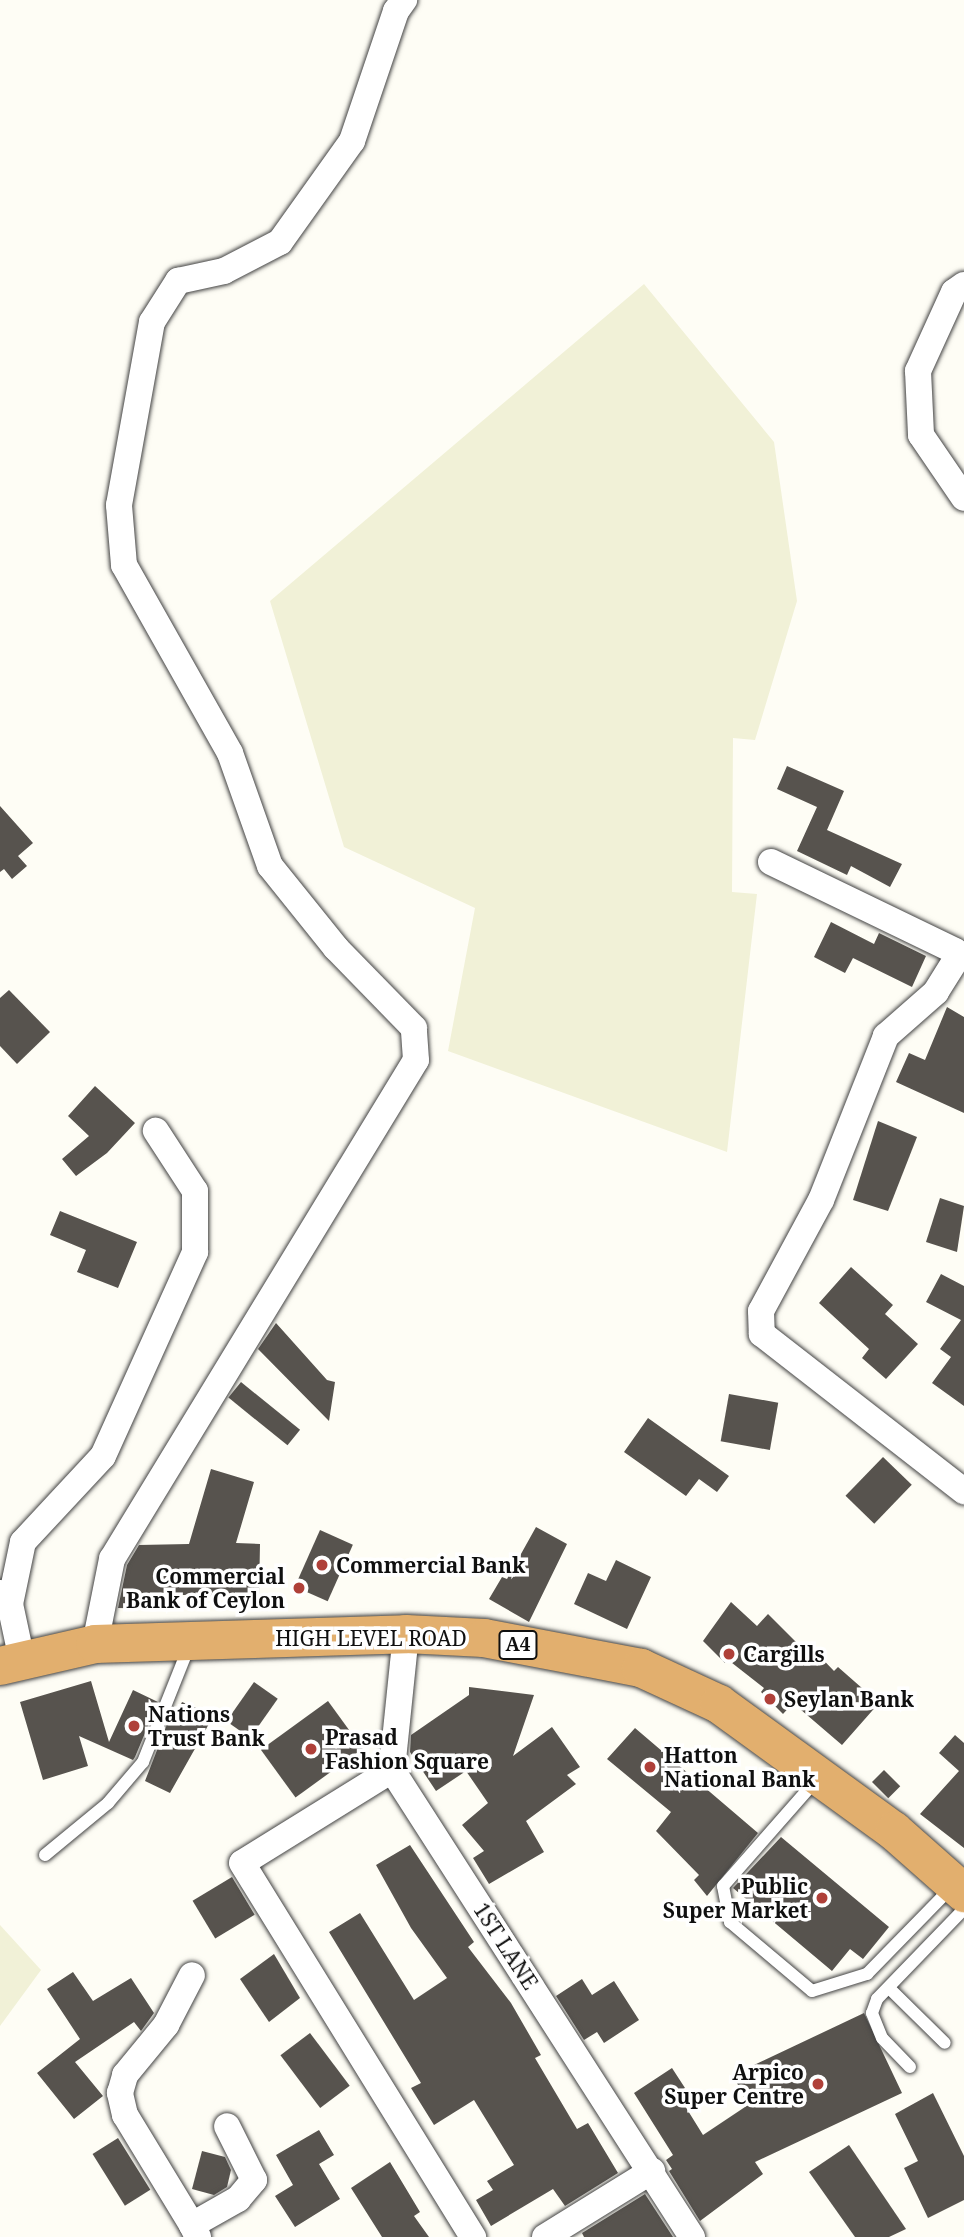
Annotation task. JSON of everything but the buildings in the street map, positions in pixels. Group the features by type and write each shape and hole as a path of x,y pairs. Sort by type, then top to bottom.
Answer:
{"highway":[{"name":"HIGH LEVEL ROAD","path":"11,1663 95,1644 406,1634 484,1638 641,1668 719,1704 820,1776 961,1895"}],"street":[{"path":"95,1644 112,1559 416,1060 414,1028 336,948 270,866 230,753 124,565 119,505 152,322 178,281 224,271 280,242 352,141 396,11 404,0"},
{"path":"964,285 954,292 918,371 921,435 964,498"},
{"path":"772,862 955,951 957,958 936,992 886,1036 821,1200 761,1311 762,1334 964,1491"},
{"path":"11,1663 5,1599 23,1542 103,1456 195,1252 195,1191 156,1131"},
{"path":"406,1634 392,1770 242,1863 473,2237"},
{"name":"1ST LANE","path":"392,1770 692,2237"},
{"path":"192,1975 166,2025 125,2075 120,2093 125,2115 195,2231 238,2199 254,2180 227,2126"},
{"path":"556,2234 652,2171"}],"lane":[{"path":"45,1855 108,1803 143,1762 191,1641"},
{"path":"820,1776 723,1886 730,1922 812,1991 867,1974 961,1895"},
{"path":"910,2067 874,2024 877,1999 961,1895"},
{"path":"889,1987 945,2043"}],"green space":[{"path":"644,284 774,442 797,601 755,740 733,738 732,892 757,894 727,1152 448,1051 475,908 344,847 270,601"},
{"path":"0,1925 41,1970 0,2026"}],"place":[{"name":"Commercial Bank","path":"322,1565"},
{"name":"Commercial Bank of Ceylon","path":"299,1588"},
{"name":"Cargills","path":"729,1654"},
{"name":"Seylan Bank","path":"770,1699"},
{"name":"Nations Trust Bank","path":"134,1726"},
{"name":"Prasad Fashion Square","path":"311,1749"},
{"name":"Hatton National Bank","path":"650,1767"},
{"name":"Public Super Market","path":"822,1898"},
{"name":"Arpico Super Centre","path":"818,2084"}]}
